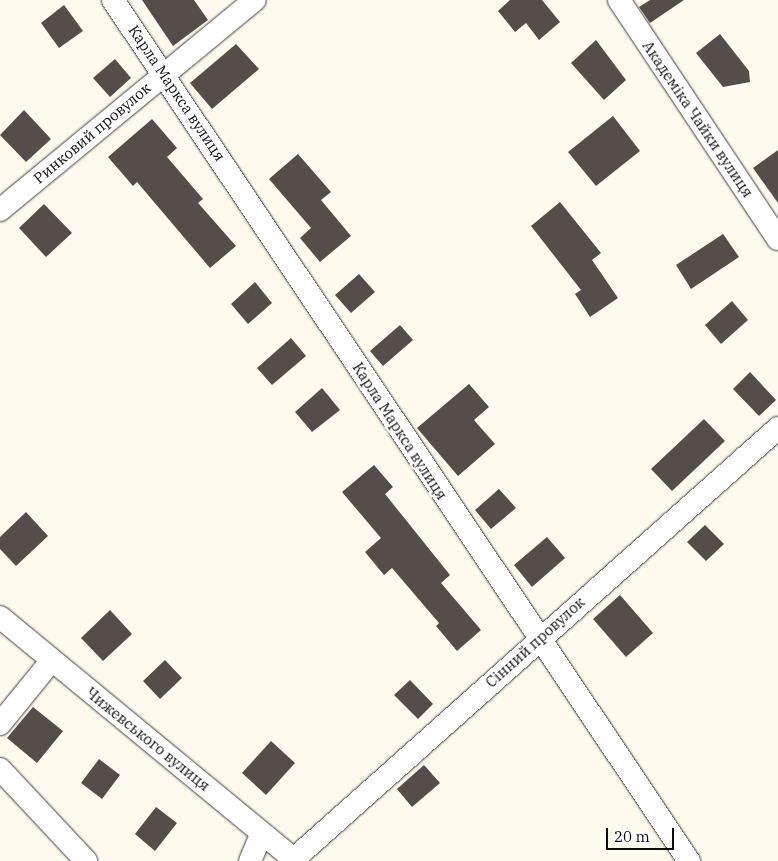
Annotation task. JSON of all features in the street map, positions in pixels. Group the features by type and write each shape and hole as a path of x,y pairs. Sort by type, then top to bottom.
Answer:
{"street":[{"name":"Карла Маркса вулиця","path":"113,0 165,74 537,639 689,861"},
{"name":"Ринковий провулок","path":"0,210 255,0"},
{"name":"Академіка Чайки вулиця","path":"619,0 778,239"},
{"name":"Сінний провулок","path":"295,860 537,639 778,428"},
{"name":"Чижевського вулиця","path":"0,617 295,860"},
{"path":"0,724 52,660"},
{"path":"0,769 86,861"},
{"path":"250,861 262,833"}],"building":[{"path":"142,0 194,0 208,20 173,46"},
{"path":"510,0 542,0 560,22 539,40 526,23 515,32 498,11"},
{"path":"650,0 684,0 650,23 639,7"},
{"path":"64,5 83,31 59,48 41,23"},
{"path":"720,34 749,71 750,82 723,87 696,53"},
{"path":"596,40 626,80 604,100 571,63"},
{"path":"236,44 259,69 212,109 190,83"},
{"path":"115,59 131,78 110,97 93,78"},
{"path":"24,110 51,139 26,162 0,135"},
{"path":"613,116 640,151 596,186 568,152"},
{"path":"152,119 177,148 167,157 203,199 198,203 236,246 210,268 137,182 133,186 108,157"},
{"path":"778,150 778,203 753,168"},
{"path":"298,154 331,192 321,200 351,236 320,262 300,238 311,228 269,179"},
{"path":"560,202 601,253 592,260 618,298 590,317 575,294 581,290 531,226"},
{"path":"44,204 72,233 46,257 19,228"},
{"path":"723,234 739,257 691,289 676,265"},
{"path":"359,274 375,292 351,313 335,295"},
{"path":"255,282 272,303 248,324 231,304"},
{"path":"732,301 748,320 721,344 705,325"},
{"path":"400,325 413,340 383,366 370,351"},
{"path":"291,338 306,356 272,385 257,368"},
{"path":"750,372 776,400 759,416 733,389"},
{"path":"469,384 489,407 474,420 495,444 458,476 417,428"},
{"path":"322,388 340,410 312,432 295,412"},
{"path":"704,419 725,441 672,491 651,469"},
{"path":"374,465 393,487 385,494 450,575 441,583 481,630 457,651 436,626 439,623 392,568 384,575 365,552 381,538 342,492"},
{"path":"499,489 516,508 491,529 475,510"},
{"path":"26,512 48,536 16,566 0,549 0,537"},
{"path":"705,525 724,544 706,561 687,542"},
{"path":"547,537 565,558 532,587 514,565"},
{"path":"620,595 653,633 626,657 593,619"},
{"path":"110,610 132,634 103,661 81,638"},
{"path":"165,660 182,678 160,699 143,681"},
{"path":"410,680 433,704 418,719 394,695"},
{"path":"33,707 63,731 37,763 7,738"},
{"path":"271,741 295,763 266,795 242,773"},
{"path":"99,759 120,775 102,799 81,783"},
{"path":"424,765 440,783 412,807 397,789"},
{"path":"156,807 177,823 155,851 135,834"}]}
